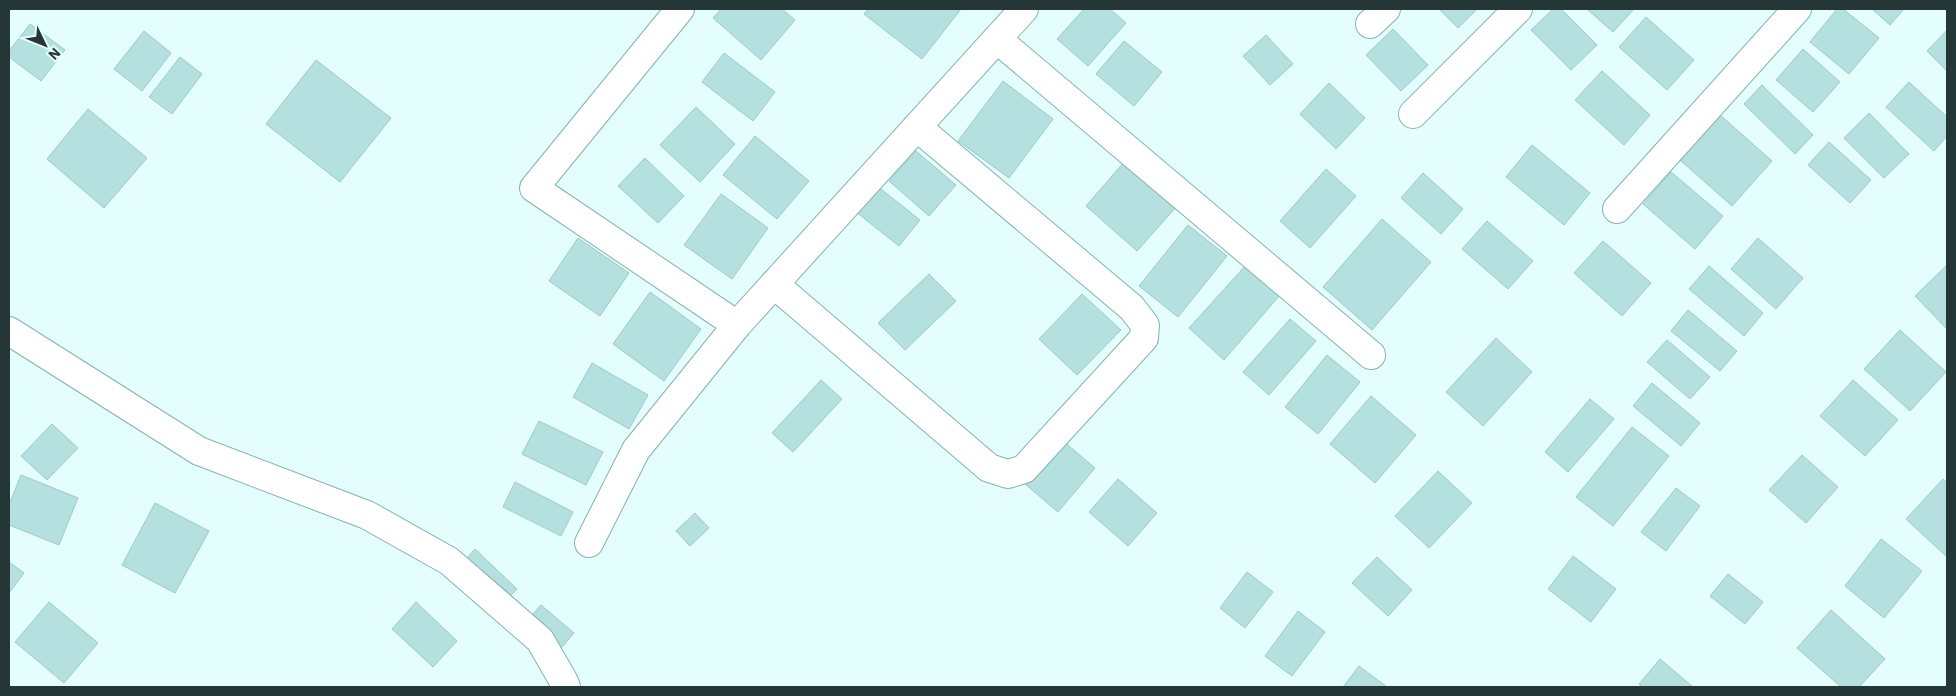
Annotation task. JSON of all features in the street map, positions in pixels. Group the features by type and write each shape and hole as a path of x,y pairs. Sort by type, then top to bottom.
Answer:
{"street":[{"path":"680,9 534,188 737,325"},
{"path":"589,543 636,450 737,325 1024,9"},
{"path":"1413,114 1518,9"},
{"path":"1617,208 1797,9"},
{"path":"997,39 1371,355"},
{"path":"774,284 989,468 1008,474 1024,469 1144,338 1145,325 1132,308 917,127"},
{"path":"9,331 199,450 366,515 449,561 540,640 566,687"}],"building":[{"path":"721,9 782,9 795,20 761,60 713,18"},
{"path":"868,9 961,9 922,59 864,14"},
{"path":"1084,9 1110,9 1126,23 1088,66 1057,39"},
{"path":"1439,9 1477,9 1458,28"},
{"path":"1553,9 1561,9 1597,45 1571,70 1531,30"},
{"path":"1587,9 1634,9 1613,32"},
{"path":"1837,9 1843,9 1879,38 1849,74 1810,42"},
{"path":"1872,9 1904,9 1890,25"},
{"path":"1646,17 1694,60 1667,90 1619,47"},
{"path":"30,24 65,50 41,81 9,57 9,51"},
{"path":"1393,29 1428,65 1401,91 1366,55"},
{"path":"1947,30 1947,71 1927,51"},
{"path":"144,31 171,53 142,91 114,69"},
{"path":"1266,35 1293,64 1270,85 1243,56"},
{"path":"1124,41 1162,72 1134,106 1096,74"},
{"path":"1803,49 1840,82 1813,112 1776,80"},
{"path":"724,53 775,92 753,121 702,82"},
{"path":"180,57 202,74 172,114 149,97"},
{"path":"316,60 391,118 340,182 266,124"},
{"path":"1602,71 1650,115 1624,145 1575,100"},
{"path":"1003,81 1053,119 1009,178 958,141"},
{"path":"1909,82 1947,117 1947,136 1934,151 1886,107"},
{"path":"1329,83 1365,118 1336,149 1300,114"},
{"path":"1762,85 1813,135 1795,154 1744,104"},
{"path":"696,107 735,144 700,182 660,145"},
{"path":"88,109 147,158 104,208 47,159"},
{"path":"1869,113 1909,154 1884,178 1844,138"},
{"path":"1720,115 1772,161 1732,206 1680,160"},
{"path":"755,136 809,181 777,219 723,175"},
{"path":"1829,142 1871,180 1850,203 1808,165"},
{"path":"1532,145 1590,193 1564,225 1506,177"},
{"path":"916,151 956,185 929,216 889,181"},
{"path":"645,158 684,196 658,223 618,186"},
{"path":"1125,161 1177,206 1137,251 1086,206"},
{"path":"1326,169 1356,196 1310,248 1280,221"},
{"path":"1671,172 1723,216 1695,249 1643,204"},
{"path":"1423,173 1463,209 1441,234 1401,198"},
{"path":"872,182 920,220 899,246 851,208"},
{"path":"721,194 768,228 732,279 684,245"},
{"path":"1382,219 1431,262 1372,330 1323,287"},
{"path":"1487,221 1533,261 1508,289 1462,249"},
{"path":"1188,225 1227,256 1178,317 1139,286"},
{"path":"578,238 629,273 600,316 549,281"},
{"path":"1758,238 1803,278 1776,309 1731,269"},
{"path":"1603,241 1651,283 1622,316 1574,273"},
{"path":"1246,265 1280,295 1224,360 1189,328"},
{"path":"1947,265 1947,329 1915,296"},
{"path":"1709,266 1763,313 1744,336 1689,289"},
{"path":"929,274 956,301 905,350 878,323"},
{"path":"650,292 701,329 664,381 613,344"},
{"path":"1082,294 1121,330 1077,375 1039,339"},
{"path":"1688,310 1737,351 1720,371 1671,331"},
{"path":"1290,319 1316,341 1269,395 1243,372"},
{"path":"1900,330 1946,372 1910,411 1864,369"},
{"path":"1496,338 1532,372 1483,426 1446,392"},
{"path":"1667,340 1710,377 1690,399 1647,362"},
{"path":"1327,355 1360,382 1318,434 1285,407"},
{"path":"592,363 648,395 629,429 573,397"},
{"path":"821,380 842,399 793,452 772,433"},
{"path":"1853,380 1898,420 1865,456 1820,416"},
{"path":"1652,383 1700,423 1681,446 1633,406"},
{"path":"1371,396 1416,435 1375,483 1330,444"},
{"path":"1590,399 1614,419 1568,472 1545,452"},
{"path":"539,421 603,452 586,485 522,454"},
{"path":"52,424 78,448 47,480 21,456"},
{"path":"1632,427 1669,456 1613,526 1576,497"},
{"path":"1062,440 1095,468 1058,512 1025,484"},
{"path":"1802,455 1838,487 1806,523 1769,490"},
{"path":"1438,471 1472,503 1429,548 1395,516"},
{"path":"21,475 78,498 59,545 9,525 9,505"},
{"path":"1118,479 1157,513 1128,546 1089,512"},
{"path":"1943,479 1947,483 1947,557 1906,519"},
{"path":"515,482 573,512 561,536 503,507"},
{"path":"1676,488 1700,506 1666,551 1641,532"},
{"path":"155,503 209,531 175,593 122,565"},
{"path":"695,513 709,528 690,546 676,531"},
{"path":"1881,539 1922,571 1884,618 1845,586"},
{"path":"475,549 517,589 499,608 457,569"},
{"path":"1573,556 1616,589 1591,622 1548,589"},
{"path":"1377,557 1412,590 1388,616 1352,583"},
{"path":"9,562 24,573 9,593"},
{"path":"1247,572 1273,592 1245,628 1220,608"},
{"path":"1728,574 1763,602 1745,624 1710,596"},
{"path":"49,602 98,643 64,683 15,642"},
{"path":"416,602 457,641 433,667 392,629"},
{"path":"541,605 574,633 550,661 517,632"},
{"path":"1831,610 1885,659 1859,687 1841,687 1797,648"},
{"path":"1298,611 1325,632 1292,676 1265,656"},
{"path":"1660,659 1693,687 1643,687 1639,684"},
{"path":"1359,666 1387,687 1343,687"}]}
